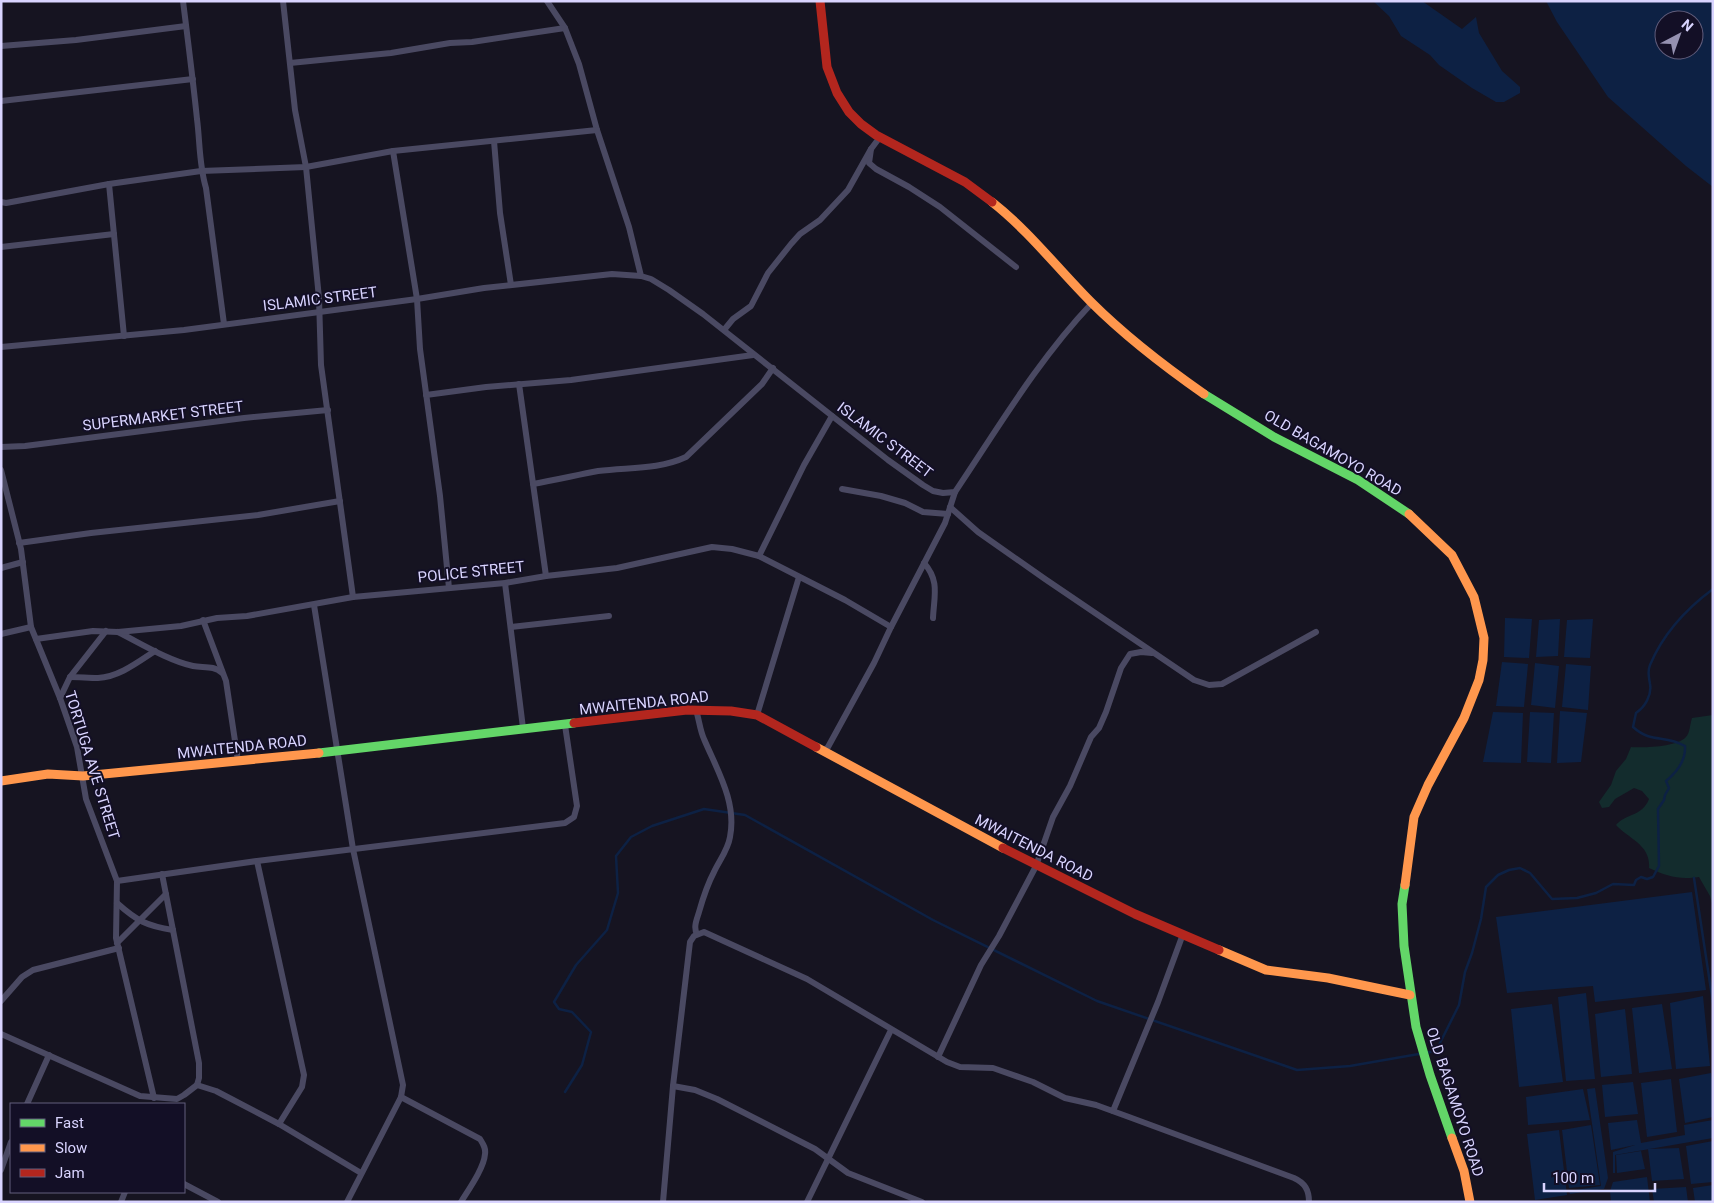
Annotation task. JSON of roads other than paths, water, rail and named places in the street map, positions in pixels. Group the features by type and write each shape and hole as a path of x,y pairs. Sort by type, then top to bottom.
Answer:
{"street":[{"path":"183,1 200,142 201,171 206,188 224,324"},
{"path":"283,1 295,110 306,167 319,312 321,364 353,597"},
{"path":"547,1 565,28 580,64 597,130 629,227 641,276"},
{"name":"OLD BAGAMOYO ROAD","path":"820,1 827,67 837,93 849,112 861,124 880,137 965,182 987,198 1017,223 1092,303 1134,342 1174,373 1274,437 1358,480 1412,514 1452,555 1474,597 1484,638 1479,680 1464,718 1428,785 1414,817 1402,904 1404,946 1416,1027 1430,1075 1461,1162 1470,1202"},
{"path":"1,46 76,40 186,26"},
{"path":"290,63 391,53 450,43 472,42 565,28"},
{"path":"1,101 193,79"},
{"path":"1,202 6,203 109,184 201,171 306,167 393,151 597,130"},
{"path":"724,330 733,319 751,306 768,273 791,244 800,234 820,220 848,190 871,149 880,137"},
{"path":"494,141 500,213 512,285"},
{"path":"871,149 869,163 876,169 940,207 1016,267"},
{"path":"393,151 417,299 420,349 440,496 449,588"},
{"path":"109,184 124,336"},
{"path":"1,247 114,234"},
{"name":"ISLAMIC STREET","path":"1,347 124,336 224,324 512,285 612,274 641,276 651,279 668,290 724,330 753,355 923,485 943,493 955,492"},
{"path":"823,751 828,747 862,685 924,563 949,510 955,492 1057,343 1092,303"},
{"path":"426,395 571,380 753,355"},
{"path":"533,484 598,471 659,466 686,458 762,384 772,368"},
{"path":"519,384 546,576"},
{"name":"SUPERMARKET STREET","path":"1,447 25,446 244,418 328,410"},
{"path":"759,556 804,465 832,416"},
{"name":"TORTUGA AVE STREET","path":"1,470 23,562 31,627 60,698 77,747 86,798 117,881 118,945 152,1100"},
{"path":"842,489 906,503 923,512 949,510 1152,653 1194,680 1209,685 1222,684 1316,632"},
{"path":"19,543 91,533 258,515 340,502"},
{"name":"POLICE STREET","path":"36,639 93,631 118,632 181,626 203,620 247,616 353,597 505,583 617,568 712,547 732,549 759,556 845,600 890,627"},
{"path":"1,568 23,562"},
{"path":"924,563 935,579 933,618"},
{"path":"757,715 799,577"},
{"path":"505,583 512,627 523,728"},
{"path":"314,605 353,849 402,1085 401,1097 347,1202"},
{"path":"512,627 608,616"},
{"path":"203,620 226,681 238,761"},
{"path":"1,634 31,627"},
{"path":"60,698 70,677 106,631"},
{"path":"118,632 155,651 192,666 215,668 222,673"},
{"path":"70,677 99,678 111,676 130,667 155,651"},
{"path":"938,1057 981,965 999,936 1036,866 1053,817 1070,786 1091,737 1106,712 1121,668 1130,654 1152,653"},
{"path":"696,710 703,738 715,762 732,809 732,826 727,848 711,877 704,896 696,923 695,930 697,934"},
{"name":"MWAITENDA ROAD","path":"1,781 48,774 83,776 338,752 523,728 565,726 696,710 757,715 1036,866 1135,914 1266,970 1344,981 1410,995"},
{"path":"117,881 258,861 565,823 574,817 577,806 565,726"},
{"path":"258,861 304,1075 302,1087 279,1124"},
{"path":"1,1034 152,1100 181,1097 197,1086 200,1078 199,1063 162,874"},
{"path":"1,1001 22,977 33,970 118,945 166,894"},
{"path":"117,903 139,921 152,926 173,930"},
{"path":"663,1202 673,1086 690,942 697,934 704,932 779,965 857,1008 938,1057 960,1067 994,1068 1032,1082 1066,1098 1113,1111 1294,1178 1299,1180 1307,1189 1309,1202"},
{"path":"1113,1111 1158,1002 1183,934"},
{"path":"807,1202 891,1030"},
{"path":"27,1103 49,1055"},
{"path":"197,1086 216,1091 279,1124 362,1173"},
{"path":"673,1086 695,1090 718,1100 815,1149 848,1173 922,1202"},
{"path":"401,1097 480,1139 484,1145 485,1154 481,1166 461,1202"},
{"path":"1,1170 10,1145"},
{"path":"185,1185 218,1202"}],"water":[{"path":"1373,1 1422,1 1462,29 1476,17 1479,33 1502,71 1520,87 1520,93 1504,102 1496,102 1472,88 1439,65 1430,55 1401,36 1389,16"},
{"path":"1546,1 1713,1 1713,187 1686,166 1608,97 1557,22"},
{"path":"1505,618 1532,619 1529,658 1504,657"},
{"path":"1560,619 1558,656 1536,657 1539,620"},
{"path":"1593,619 1590,658 1564,657 1567,620"},
{"path":"1502,662 1528,664 1524,707 1496,706"},
{"path":"1535,663 1559,666 1555,708 1531,705"},
{"path":"1566,664 1591,666 1588,710 1562,707"},
{"path":"1560,711 1587,713 1581,762 1557,763"},
{"path":"1493,712 1523,713 1521,763 1483,762"},
{"path":"1530,712 1554,713 1551,763 1527,762"},
{"path":"1692,892 1706,990 1595,1002 1593,986 1507,993 1496,917"},
{"path":"1586,993 1595,1079 1566,1081 1558,997"},
{"path":"1703,996 1710,1066 1676,1069 1670,1003"},
{"path":"1552,1004 1563,1082 1519,1087 1511,1009"},
{"path":"1662,1004 1672,1069 1639,1073 1632,1008"},
{"path":"1625,1009 1632,1074 1601,1077 1595,1014"},
{"path":"1711,1073 1713,1117 1685,1123 1679,1079"},
{"path":"1671,1079 1677,1132 1647,1137 1641,1083"},
{"path":"1633,1082 1638,1114 1605,1117 1602,1085"},
{"path":"1595,1088 1608,1178 1604,1189 1570,1194 1569,1191 1601,1186 1587,1089"},
{"path":"1583,1089 1590,1120 1528,1125 1526,1097"},
{"path":"1637,1120 1641,1143 1685,1135 1684,1125 1713,1120 1713,1138 1615,1155 1615,1173 1613,1173 1613,1152 1635,1145 1611,1150 1608,1123"},
{"path":"1591,1125 1600,1185 1569,1188 1562,1130"},
{"path":"1559,1130 1567,1195 1535,1200 1527,1134"},
{"path":"1713,1141 1713,1182 1691,1184 1686,1146"},
{"path":"1679,1148 1684,1179 1652,1181 1648,1149"},
{"path":"1641,1151 1645,1169 1617,1173 1616,1155"},
{"path":"1647,1177 1650,1202 1611,1202 1610,1191 1613,1182"},
{"path":"1713,1185 1713,1202 1695,1202 1693,1188"},
{"path":"1686,1187 1688,1202 1654,1202 1652,1189"}],"waterway":[{"path":"565,1092 582,1065 591,1032 572,1012 559,1009 554,1002 576,965 607,930 618,893 616,856 631,837 652,826 704,809 745,815 933,920 1097,1001 1297,1070 1350,1066 1436,1051 1459,1005 1465,972 1481,919 1486,887 1498,875 1520,868 1530,873 1552,899 1577,898 1596,893 1613,884 1634,885 1636,880 1641,877 1647,879 1653,877 1659,866 1658,809 1669,788 1666,781 1680,766 1684,757 1685,746 1671,740 1646,735 1633,727 1636,713 1645,704 1649,696 1648,674 1655,654 1676,623 1713,589"},
{"path":"1694,878 1713,1003"}]}
